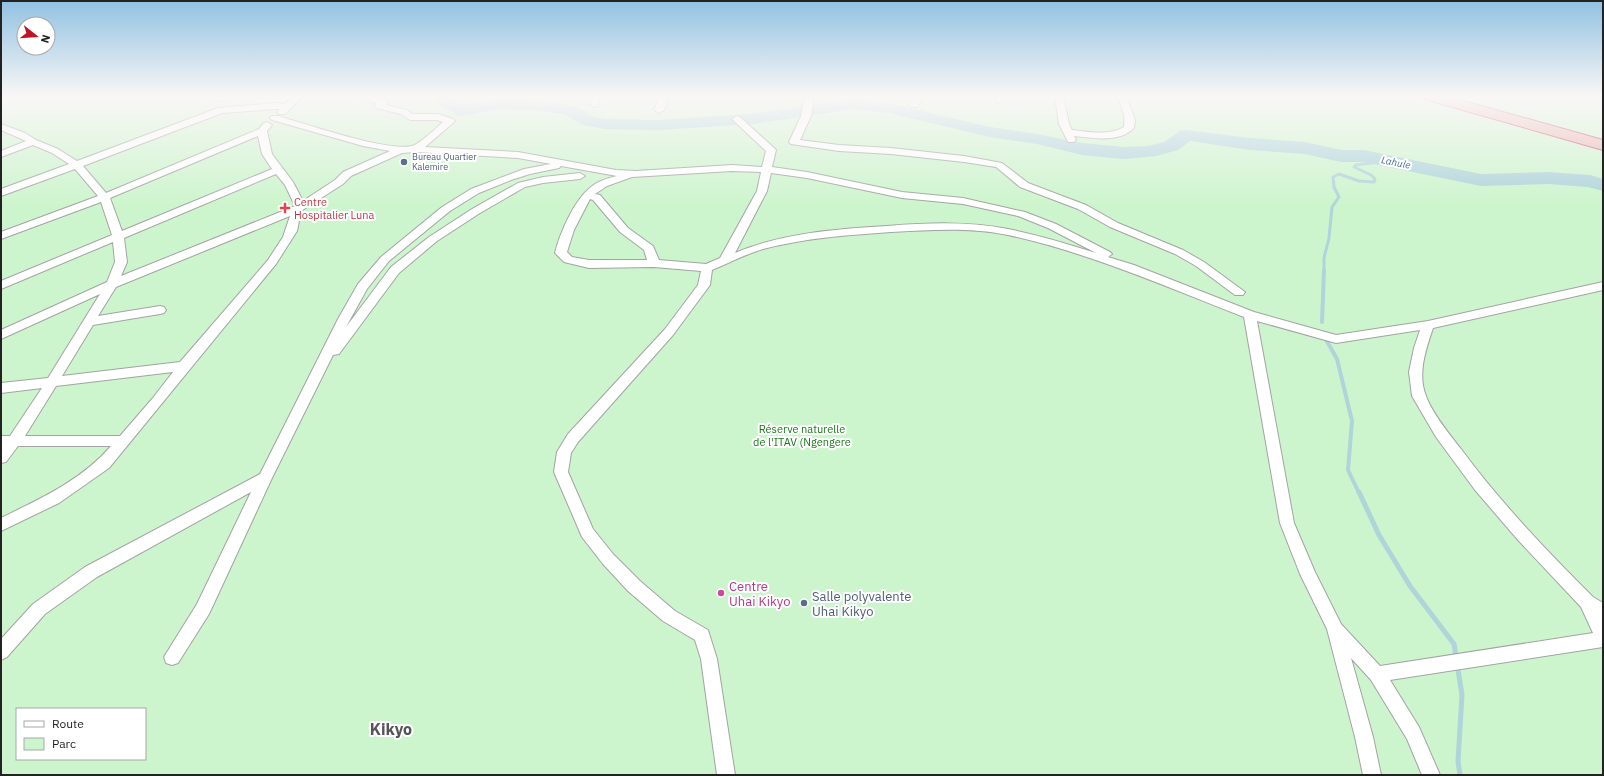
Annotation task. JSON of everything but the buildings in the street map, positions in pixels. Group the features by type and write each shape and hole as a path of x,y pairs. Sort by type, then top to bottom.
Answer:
{"highway":[{"path":"1565,132 1602,143"}],"street":[{"path":"1,458 15,440 89,322 112,284 121,262 118,235 104,197 77,165 55,151 32,142 15,132"},
{"path":"1,193 163,132"},
{"path":"1,236 104,197 259,132"},
{"path":"3,523 54,499 104,464 272,262 283,246 296,221 298,209 289,184 268,158 263,146 262,132"},
{"path":"325,132 366,144 400,150 416,149 518,155 616,173 636,174 732,168 766,170 835,180 902,195 963,201 1021,214 1052,226 1130,268"},
{"path":"416,149 436,132"},
{"path":"725,260 762,191 771,150 751,132"},
{"path":"798,132 794,142 839,148 891,151 956,158 999,165 1024,185 1082,207 1114,225 1179,252 1200,264 1239,292"},
{"path":"1067,132 1069,137 1115,135 1122,132"},
{"path":"1,154 32,142"},
{"path":"1,335 112,284 298,209 339,182 347,174 400,150"},
{"path":"572,165 580,176 589,194 596,197 624,230 650,248 654,263"},
{"path":"172,657 203,609 344,319 362,288 385,259 446,209 475,192 507,178 528,171 572,165"},
{"path":"1,285 277,170"},
{"path":"636,174 601,184 589,194 569,229 562,245 561,253 568,260 588,264 654,263 707,268 758,247 801,238 844,232 936,226 980,228 1008,232 1068,248 1130,268 1250,315 1336,339 1428,325 1603,286"},
{"path":"319,371 395,270 433,239 476,210 522,185 542,180 580,176"},
{"path":"707,268 704,284 669,332 573,438 564,452 561,472 587,532 608,559 634,586 669,616 702,635 709,659 726,775"},
{"path":"89,322 160,310"},
{"path":"1250,315 1287,523 1308,574 1335,628 1364,737 1372,775"},
{"path":"1428,325 1420,348 1415,372 1419,396 1442,433 1480,486 1524,536 1587,602 1603,612"},
{"path":"1,388 184,366"},
{"path":"1,441 124,441"},
{"path":"1,652 39,609 91,572 173,526 266,478"},
{"path":"1377,674 1479,659 1603,638 1587,602"},
{"path":"1335,628 1377,674 1413,733 1431,775"}],"green space":[{"name":"Réserve naturelle de l'ITAV (Ngengere","path":"1,132 1603,132 1603,775 1,775"}],"waterway":[{"name":"Lahule","path":"991,132 1037,139 1082,149 1124,153 1149,152 1171,146 1186,135 1250,144 1305,148 1341,156 1364,156 1481,180 1548,178 1590,181 1603,185"},
{"path":"1324,270 1324,258 1329,238 1332,207 1339,197 1334,187 1333,177 1339,174 1359,181 1374,182 1375,179 1371,175 1354,167 1356,165 1379,162 1382,159"},
{"path":"1322,322 1324,270"},
{"path":"1324,336 1337,359 1352,421 1348,470 1359,493"},
{"path":"1359,492 1379,535 1410,586 1454,644 1462,695 1458,761 1460,775"}],"place":[{"name":"Bureau Quartier Kalemire","path":"404,162"},
{"name":"Centre Hospitalier Luna","path":"285,208"},
{"name":"Centre Uhai Kikyo","path":"721,593"},
{"name":"Salle polyvalente Uhai Kikyo","path":"804,603"}],"district":[{"name":"Kikyo","path":"391,729"}]}
